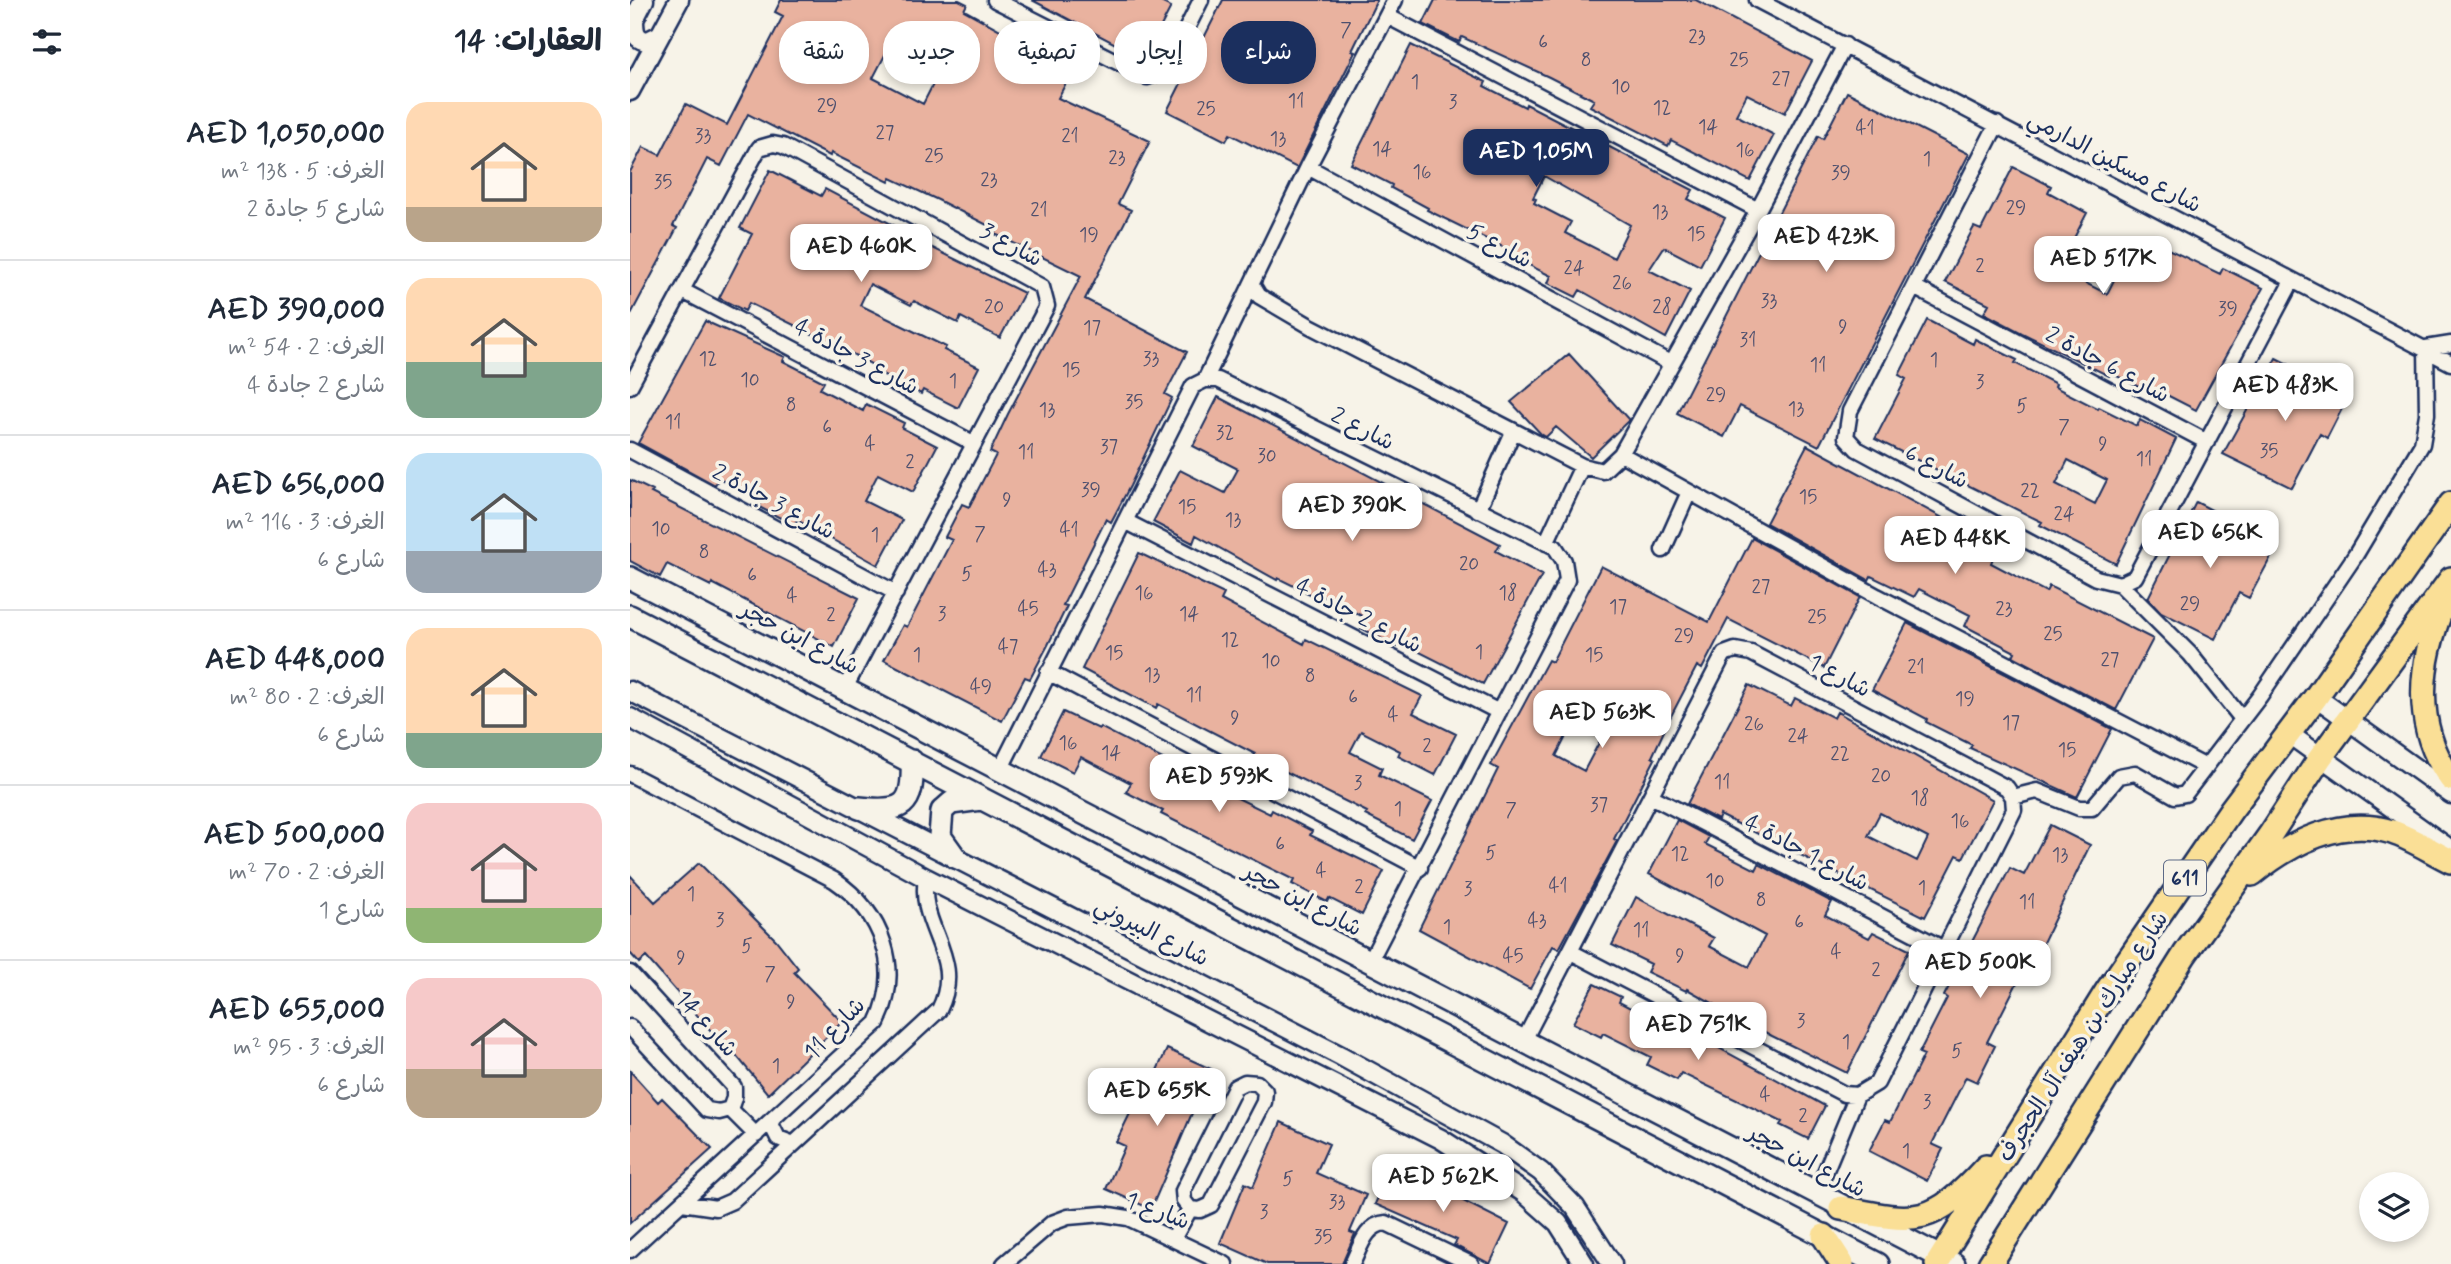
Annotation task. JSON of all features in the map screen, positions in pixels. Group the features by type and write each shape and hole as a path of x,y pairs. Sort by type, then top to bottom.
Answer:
{"main road":[{"name":"شارع مبارك بن هيف آل الحجرف","path":"1944,1262 2107,991 2231,810 2289,734 2451,504"},
{"name":"شارع ابن حجر","path":"630,578 1944,1262"},
{"name":"شارع مبارك بن هيف آل الحجرف","path":"1990,1264 2185,954 2270,835 2320,758 2451,579"},
{"path":"2451,584 2432,632 2424,663 2422,696 2426,727 2451,779"},
{"path":"639,621 667,617 668,598"},
{"path":"692,648 688,636 689,627 706,618"},
{"path":"639,621 1878,1264"},
{"path":"859,808 893,810 904,805 911,794 912,761"},
{"path":"955,857 940,836 942,811 951,803 981,799"},
{"path":"2185,954 2245,880 2276,854 2302,839 2336,831 2368,828 2392,832 2451,861"},
{"path":"1156,888 1169,886 1174,880 1174,861"},
{"path":"1197,910 1194,902 1195,890 1208,879"},
{"path":"1841,1208 1889,1217 1926,1216 1956,1199 2031,1114"},
{"path":"1824,1236 1842,1264"}],"street":[{"path":"644,0 632,23 634,31 639,38 652,40 660,34"},
{"path":"630,91 679,0"},
{"path":"995,0 1147,77 1166,70 1201,0"},
{"path":"1000,770 1193,387 1205,380 1308,167 1395,0"},
{"name":"شارع مسكين الدارمي","path":"1757,0 2451,363"},
{"path":"1387,16 1758,209"},
{"path":"1253,285 1259,296 1310,326 1513,432 1582,466 1603,471 1620,454 1758,209 1845,45"},
{"name":"شارع 6","path":"1997,124 1850,411 1846,432 1850,444 2096,578 2120,584"},
{"name":"شارع 3","path":"630,386 759,148 773,144 783,146 1042,287 1047,306 844,690"},
{"name":"شارع 5","path":"1308,167 1670,363"},
{"path":"2242,719 2189,654 2120,584 2135,577 2292,281"},
{"name":"شارع 6 جادة 2","path":"1914,286 2207,442"},
{"name":"شارع 3 جادة 4","path":"683,290 973,443"},
{"path":"1571,952 1844,1094 1857,1095 1877,1083 1941,948 2014,810 2013,797 2037,791 2079,808 2092,808 2119,776 2135,772 2180,796 2185,794 2242,719 2355,556 2422,444 2427,414 2426,348 2451,344"},
{"name":"شارع 2","path":"1205,380 1218,380 1555,547 1564,561 1567,580 1369,963"},
{"path":"1478,510 1513,432"},
{"name":"شارع 3 جادة 2","path":"630,450 896,593"},
{"path":"1620,454 1877,596 2206,767"},
{"path":"1545,543 1582,466"},
{"path":"1663,550 1689,492"},
{"name":"شارع 2 جادة 4","path":"1125,521 1499,712"},
{"name":"شارع 1","path":"1523,1042 1724,654 1735,650 1751,653 2007,788 2013,797"},
{"path":"1048,672 1420,868"},
{"name":"شارع البيروني","path":"631,696 656,704 955,857 1336,1053 1502,1144 1541,1172 1575,1207 1612,1264"},
{"path":"2316,696 2451,794"},
{"path":"656,704 644,711 637,722 926,878 1441,1139 1523,1192 1558,1223 1584,1264"},
{"path":"2289,734 2451,849"},
{"name":"شارع 11","path":"630,775 853,892 878,925 887,955 889,986 885,1006 877,1023 630,1251"},
{"name":"شارع 1 جادة 4","path":"1651,796 1941,948"},
{"path":"682,1203 710,1207 727,1205 932,1019 944,999 949,968 926,897 926,878"},
{"name":"شارع 14","path":"630,973 734,1087 730,1109"},
{"path":"630,1027 707,1110 719,1112 730,1109 755,1135"},
{"path":"1322,1079 1333,1072 1336,1053"},
{"path":"1349,1093 1349,1080 1362,1067"},
{"path":"1245,1082 1257,1083 1265,1091 1264,1102 1211,1205 1200,1210 1190,1209 1184,1201 1183,1191 1235,1087 1245,1082"},
{"path":"1816,1194 1857,1095"},
{"path":"770,1122 778,1138 794,1144"},
{"path":"1173,1239 1190,1209"},
{"name":"شارع 1","path":"1004,1264 1052,1223 1084,1214 1128,1218 1225,1264"},
{"path":"1352,1264 1368,1233 1373,1227 1386,1223 1471,1264"}],"building":[{"path":"781,0 959,0 967,4 964,10 994,27 994,84 1066,84 1058,98 1150,141 1118,204 1131,210 1085,299 1187,352 1165,394 1172,398 1130,486 1111,522 1106,519 1063,605 1067,606 1048,645 1030,679 1025,677 1002,721 884,660 903,625 907,627 952,540 945,537 962,504 969,507 996,455 990,452 1008,414 1081,276 995,234 997,230 938,200 891,178 889,182 831,153 830,156 748,114 721,166 707,159 673,226 677,228 630,316 630,172 643,147 660,155 686,104 727,125 779,24 779,84 869,84 869,21 780,21 783,16 775,12"},
{"path":"1032,0 1157,0 1171,7 1164,21 1114,21 1114,43 1100,36 1100,21 1072,21"},
{"path":"1223,0 1377,0 1352,51 1355,52 1297,168 1230,134 1226,141 1167,111 1181,84 1207,84 1207,32"},
{"path":"1435,0 1696,0 1812,61 1785,113 1747,94 1736,115 1774,135 1750,181 1671,140 1668,146 1590,106 1594,100 1549,77 1462,37 1459,42 1423,24"},
{"path":"1411,45 1486,82 1484,86 1525,107 1526,104 1693,190 1688,199 1725,218 1700,266 1664,247 1649,270 1690,291 1666,338 1580,290 1576,297 1548,283 1551,276 1511,256 1513,252 1427,210 1428,208 1391,188 1392,185 1351,164","holes":["1544,176 1630,225 1614,258 1565,233 1571,222 1534,203 1536,199 1533,198"]},
{"path":"1847,92 1969,154 1819,446 1740,406 1724,437 1677,413 1818,136 1823,139"},
{"path":"2013,167 2051,186 2048,192 2087,213 2058,269 2107,294 2137,234 2220,274 2223,268 2263,288 2196,410 2159,391 2157,396 2111,373 2109,376 2022,333 1984,313 1989,304 1945,282 1974,227 1981,230"},
{"path":"770,170 821,196 825,189 899,228 898,231 1024,293 1000,338 961,317 958,323 914,301 911,305 870,284 860,305 946,347 944,350 979,367 958,408 923,390 921,394 880,373 882,370 847,351 749,303 745,311 719,298 752,234 740,228"},
{"path":"1927,320 1973,344 1975,339 2017,360 2015,363 2098,409 2099,407 2137,426 2140,420 2176,439 2116,564 2040,525 2042,522 1875,439 1906,379 1899,375","holes":["2068,460 2107,480 2095,504 2056,484"]},
{"path":"705,321 785,357 783,361 824,382 820,389 863,411 866,404 904,423 902,428 937,446 913,492 878,474 864,501 902,520 878,565 797,520 794,525 759,507 762,500 719,478 715,485 638,443"},
{"path":"1569,354 1629,420 1591,457 1556,427 1546,437 1541,434 1511,402"},
{"path":"2276,358 2349,395 2327,438 2320,434 2292,488 2223,454"},
{"path":"1218,397 1500,544 1496,551 1542,575 1483,684 1400,642 1397,647 1361,628 1366,618 1322,596 1320,599 1278,578 1277,580 1196,535 1193,543 1153,522 1180,470 1225,493 1238,469 1193,446"},
{"path":"1807,445 1952,523 1947,534 1993,558 1991,563 2046,592 2049,586 2153,639 2116,710 2013,656 2015,652 1965,626 1970,615 1919,589 1914,597 1871,576 1869,580 1766,523"},
{"path":"630,480 859,598 834,647 712,583 711,586 667,564 660,577 630,561"},
{"path":"2196,502 2278,544 2249,598 2239,593 2215,639 2161,612 2148,598"},
{"path":"1752,538 1860,597 1824,668 1728,619 1702,669 1697,666 1670,718 1652,757 1655,759 1614,839 1617,841 1559,949 1553,946 1530,989 1419,929 1498,769 1491,765 1548,660 1552,662 1601,566 1709,622","holes":["1574,721 1603,735 1584,771 1556,756"]},
{"path":"1139,553 1224,594 1221,600 1304,644 1306,639 1422,696 1413,713 1456,734 1435,775 1398,756 1400,751 1361,731 1350,752 1382,768 1379,775 1432,801 1412,839 1365,815 1367,812 1254,756 1255,754 1158,704 1156,708 1082,669"},
{"path":"1907,623 2112,729 2077,797 1970,748 1972,745 1872,690"},
{"path":"1749,685 1791,706 1795,698 1834,718 1837,712 1993,800 1963,858 1957,855 1925,917 1720,815 1718,820 1687,804","holes":["1880,813 1928,838 1917,861 1868,836"]},
{"path":"1063,712 1099,729 1100,727 1184,770 1186,767 1223,786 1221,790 1270,814 1272,810 1312,831 1310,835 1384,871 1362,915 1329,898 1327,902 1292,884 1294,880 1161,814 1163,811 1126,792 1131,783 1081,757 1073,772 1041,756"},
{"path":"1677,820 1709,837 1705,844 1756,870 1759,864 1832,902 1825,915 1869,938 1873,932 1909,950 1847,1073 1772,1036 1687,989 1686,991 1647,972 1651,964 1612,945 1636,897 1714,938 1709,946 1749,967 1765,936 1649,874"},
{"path":"2050,825 2090,845 2024,982 2019,979 1987,1042 1995,1046 1977,1082 1966,1077 1932,1144 1943,1149 1927,1181 1869,1151 1885,1120 1890,1122 1924,1055 1919,1053 1947,998 1944,996 2010,868 2024,875"},
{"path":"699,863 776,940 798,968 794,972 842,1022 768,1094 722,1038 719,1040 646,957 639,963 630,953 630,875 655,902"},
{"path":"1594,984 1621,997 1619,1002 1665,1026 1663,1028 1706,1050 1710,1043 1825,1106 1808,1139 1780,1125 1782,1122 1681,1073 1677,1080 1647,1065 1651,1057 1603,1033 1601,1037 1573,1023"},
{"path":"1167,1049 1211,1069 1151,1209 1106,1189 1125,1146 1116,1142 1146,1081 1151,1083"},
{"path":"630,1071 658,1102 662,1098 712,1149 630,1223"},
{"path":"1281,1122 1329,1144 1316,1173 1366,1195 1350,1232 1355,1234 1342,1264 1267,1264 1220,1243 1245,1183 1253,1187"},
{"path":"1392,1165 1509,1224 1490,1264 1454,1245 1457,1240 1375,1204"}]}
